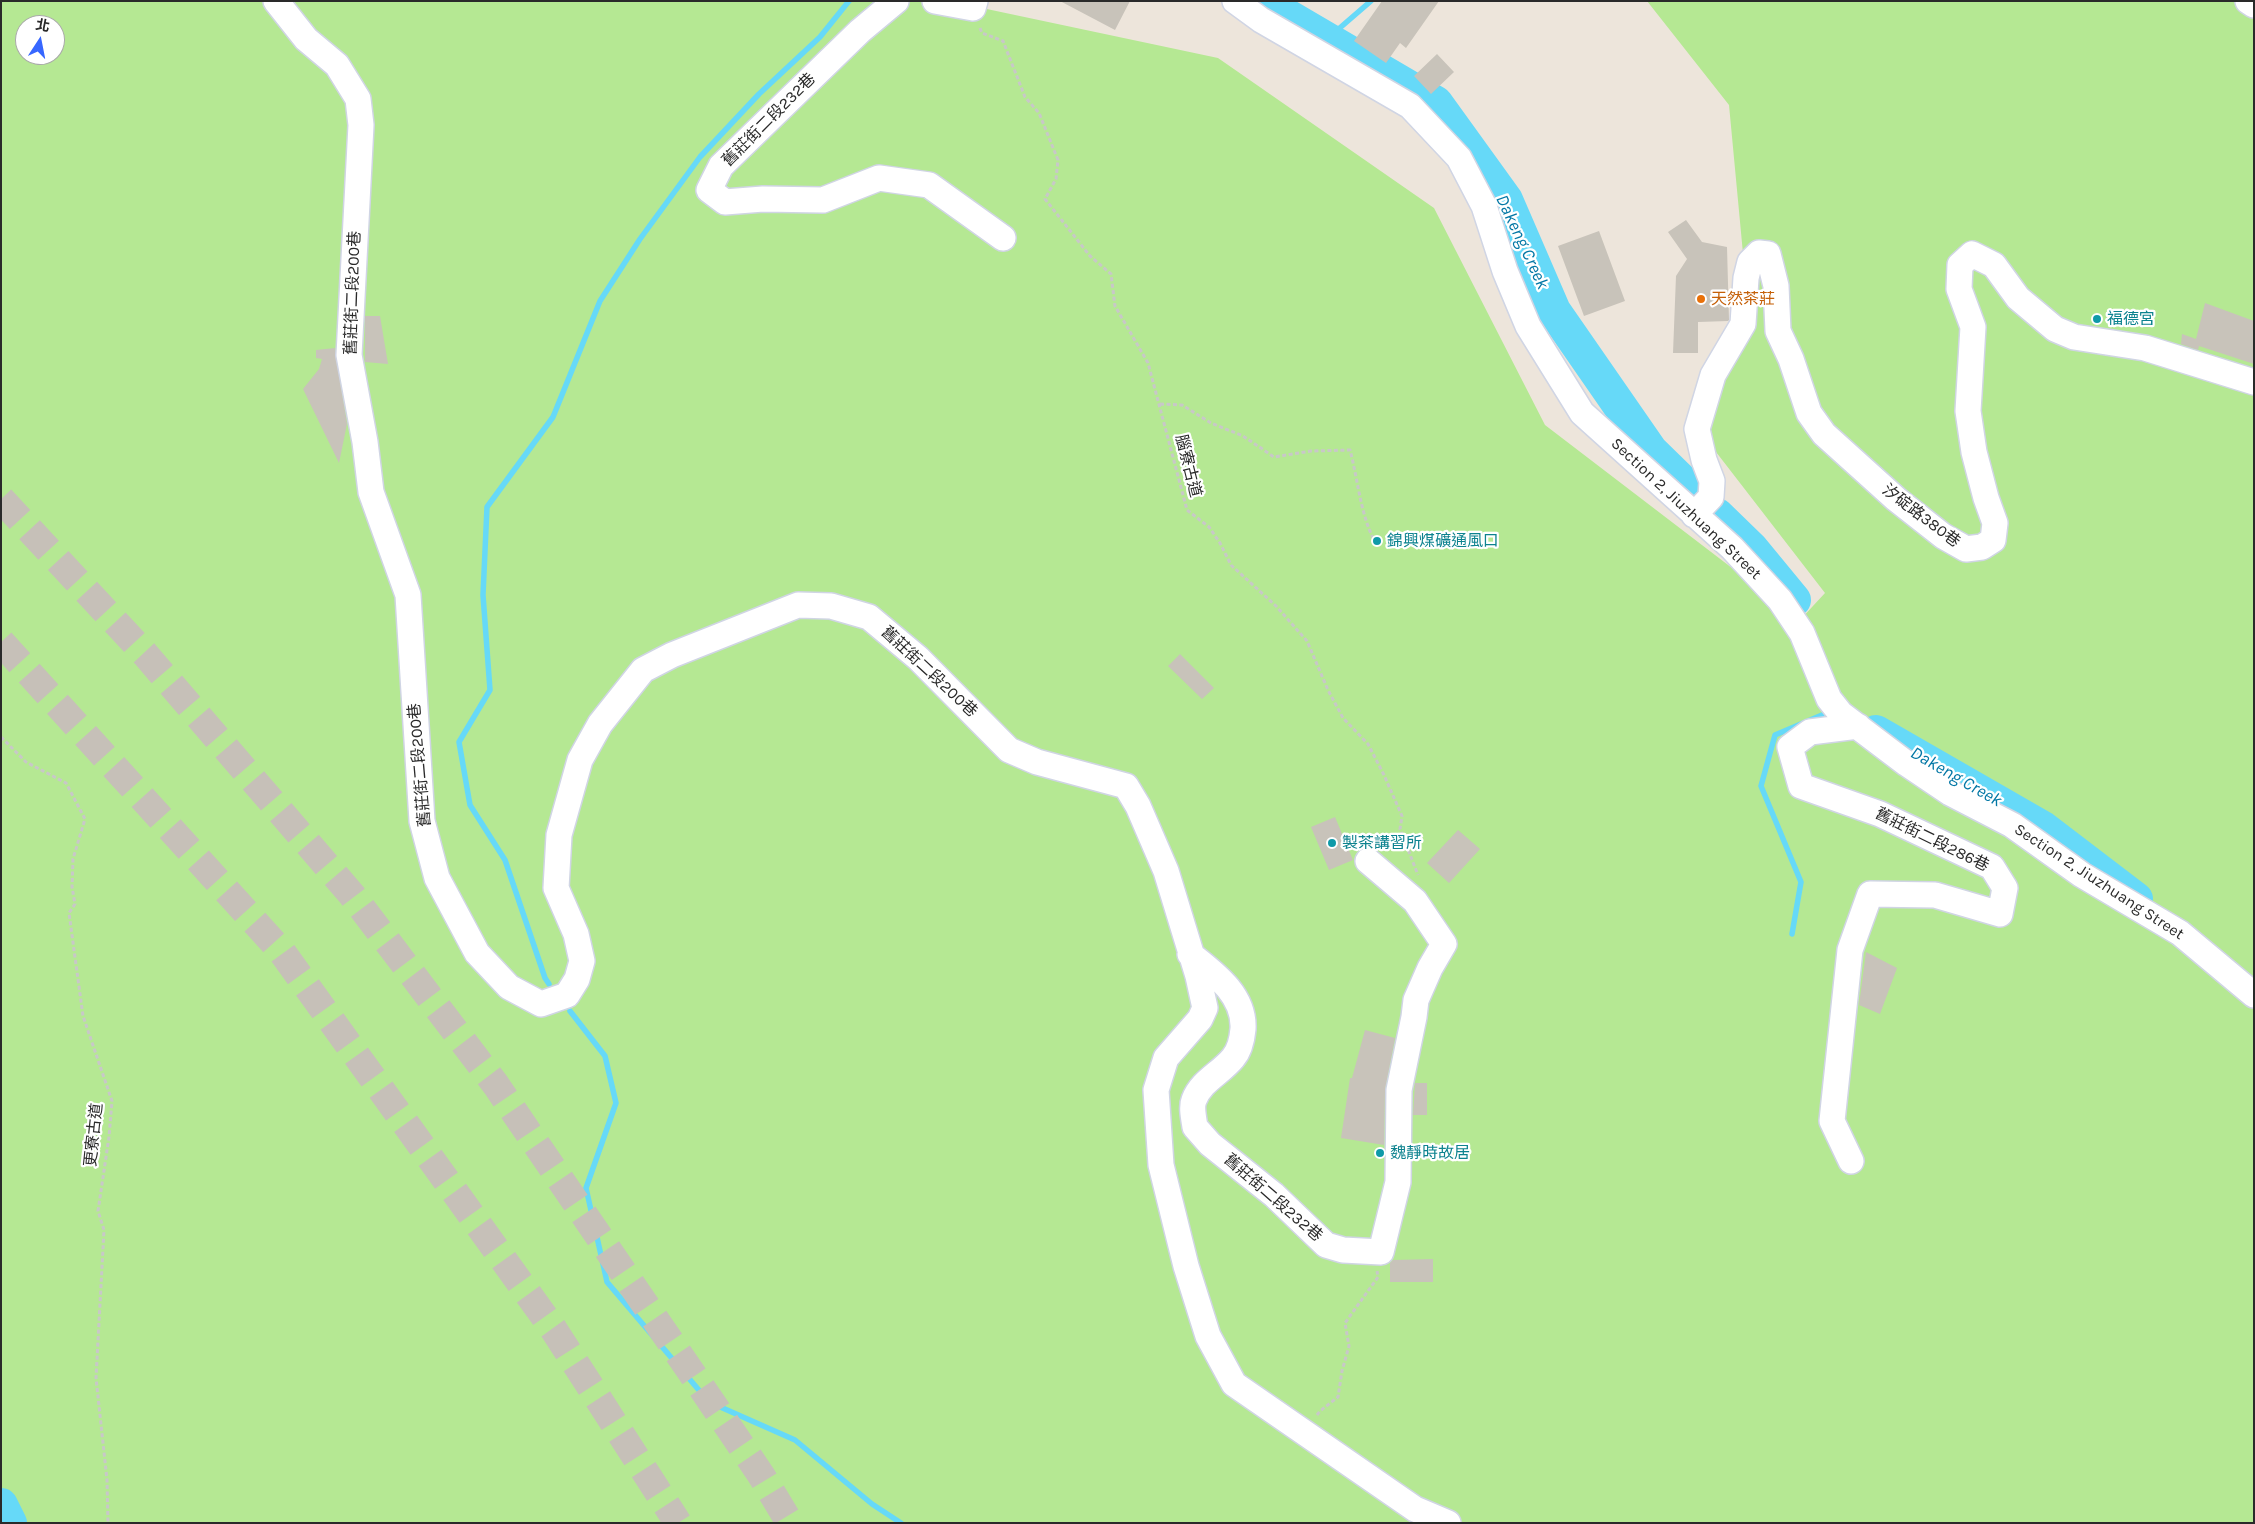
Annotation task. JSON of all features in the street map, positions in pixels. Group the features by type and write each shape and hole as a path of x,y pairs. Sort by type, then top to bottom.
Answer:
{"street":[{"name":"舊莊街二段200巷","path":"276,1 306,39 337,65 358,99 361,125 349,355 365,442 371,492 408,595 422,821 437,878 477,953 509,987 541,1004 567,995 577,979 582,961 576,934 556,888 559,836 580,760 600,724 643,670 672,655 729,631 798,606 831,606 869,617 918,658 1009,750 1037,762 1126,786 1138,806 1166,871 1198,976 1205,1008 1200,1019 1166,1058 1156,1090 1161,1166 1186,1266 1208,1336 1234,1384 1306,1433"},
{"name":"舊莊街二段232巷","path":"896,1 860,31 721,166 709,190 725,202 764,199 823,200 879,178 929,185 1003,238"},
{"path":"935,1 974,4"},
{"name":"Section 2, Jiuzhuang Street","path":"1235,1 1261,20 1410,106 1459,158 1484,206 1506,271 1528,326 1582,413 1732,548 1780,600 1802,633 1829,699 1841,714 1907,764 1950,793 2012,826 2082,875 2180,933 2254,994"},
{"path":"2248,1 2254,5"},
{"name":"汐碇路380巷","path":"1694,515 1711,497 1712,481 1704,460 1697,429 1713,375 1744,324 1746,278 1750,262 1759,254 1768,254 1776,286 1778,331 1791,358 1809,413 1824,434 1896,499 1943,536 1966,549 1982,547 1993,540 1995,523 1986,498 1974,452 1968,411 1973,327 1959,289 1960,265 1972,254 1994,265 2018,298 2055,329 2074,337 2145,348 2254,382"},
{"name":"舊莊街二段286巷","path":"1851,1161 1832,1121 1850,950 1870,894 1935,895 2000,914 2005,888 1992,867 1880,814 1801,786 1790,746 1810,732 1858,726"},
{"path":"1368,861 1415,901 1444,944 1430,968 1416,1000 1399,1090 1398,1182 1381,1252 1375,1252"},
{"name":"舊莊街二段232巷","path":"1190,954 1216,974 1235,997 1243,1019 1242,1042 1233,1058 1211,1076 1193,1101 1195,1127 1210,1144 1274,1195 1326,1245 1343,1250 1375,1252"},
{"path":"1306,1433 1415,1510 1448,1523"}],"path":[{"name":"腦寮古道","path":"974,4 982,33 1003,42 1025,97 1038,113 1058,160 1056,179 1045,199 1090,256 1111,274 1115,306 1148,363 1187,510 1209,527 1231,564 1276,606 1307,641 1328,690 1343,718 1368,744 1384,776 1402,816 1400,829 1422,882"},
{"path":"1160,404 1182,405 1211,423 1243,436 1274,457 1311,451 1350,450 1359,482 1364,518 1373,538"},
{"name":"更寮古道","path":"1,737 26,762 66,784 85,819 73,858 72,886 75,904 69,913 83,1016 112,1101 109,1137 98,1211 104,1230 96,1378 108,1480 108,1523"},
{"path":"1306,1433 1320,1410 1338,1397 1349,1346 1345,1323 1378,1277 1375,1252"}],"green space":[{"path":"1,1 949,1 1218,58 1434,208 1545,425 1800,620 1825,593 1706,439 1747,296 1729,105 1647,1 2254,1 2254,1523 1,1523"}],"building":[{"path":"1060,1 1130,1 1115,30"},
{"path":"1382,1 1439,1 1406,48 1400,43 1386,63 1354,41"},
{"path":"1437,54 1454,72 1431,94 1414,76"},
{"name":"天然茶莊","path":"1686,220 1702,242 1727,247 1729,320 1698,322 1698,353 1673,353 1676,276 1687,259 1668,232"},
{"path":"1599,231 1625,301 1584,316 1558,246"},
{"path":"2205,303 2254,321 2254,364 2199,346 2198,350 2181,344 2182,334 2196,339"},
{"path":"365,316 380,316 388,364 365,362"},
{"path":"335,348 347,424 339,463 303,389 319,369 322,359 316,358 316,350"},
{"path":"1180,654 1214,688 1202,699 1168,666"},
{"name":"製茶講習所","path":"1335,817 1353,860 1329,870 1311,827"},
{"path":"1458,830 1480,849 1449,883 1427,863"},
{"path":"1866,952 1897,968 1880,1014 1859,1005"},
{"path":"1365,1030 1395,1038 1385,1090 1384,1145 1341,1138 1350,1078 1352,1078"},
{"path":"1415,1083 1427,1083 1427,1115 1413,1115"},
{"path":"1433,1259 1433,1282 1390,1282 1390,1263 1393,1260"}],"waterway":[{"path":"549,984 545,978 505,860 470,805 459,742 490,690 483,595 487,507 553,417 600,301 640,239 700,157 759,94 820,37 849,1"},
{"name":"Dakeng Creek","path":"1262,1 1436,103 1506,200 1554,311 1651,451 1693,492"},
{"path":"1327,39 1371,1"},
{"name":"Dakeng Creek","path":"1717,515 1752,549 1794,600"},
{"path":"1792,934 1801,882 1761,786 1775,735 1822,715"},
{"name":"Dakeng Creek","path":"1876,732 2043,828 2136,899"},
{"path":"570,1011 605,1056 616,1103 586,1188 607,1282 709,1402 795,1440 872,1504 901,1523"},
{"path":"1,1505 10,1523"}],"tunnel":[{"path":"1,499 145,654 352,895 496,1085 761,1475 790,1523"},
{"path":"1,642 282,952 554,1330 678,1523"}],"place":[{"name":"天然茶莊","path":"1701,299"},
{"name":"福德宮","path":"2097,319"},
{"name":"錦興煤礦通風口","path":"1377,541"},
{"name":"製茶講習所","path":"1332,843"},
{"name":"魏靜時故居","path":"1380,1153"}]}
